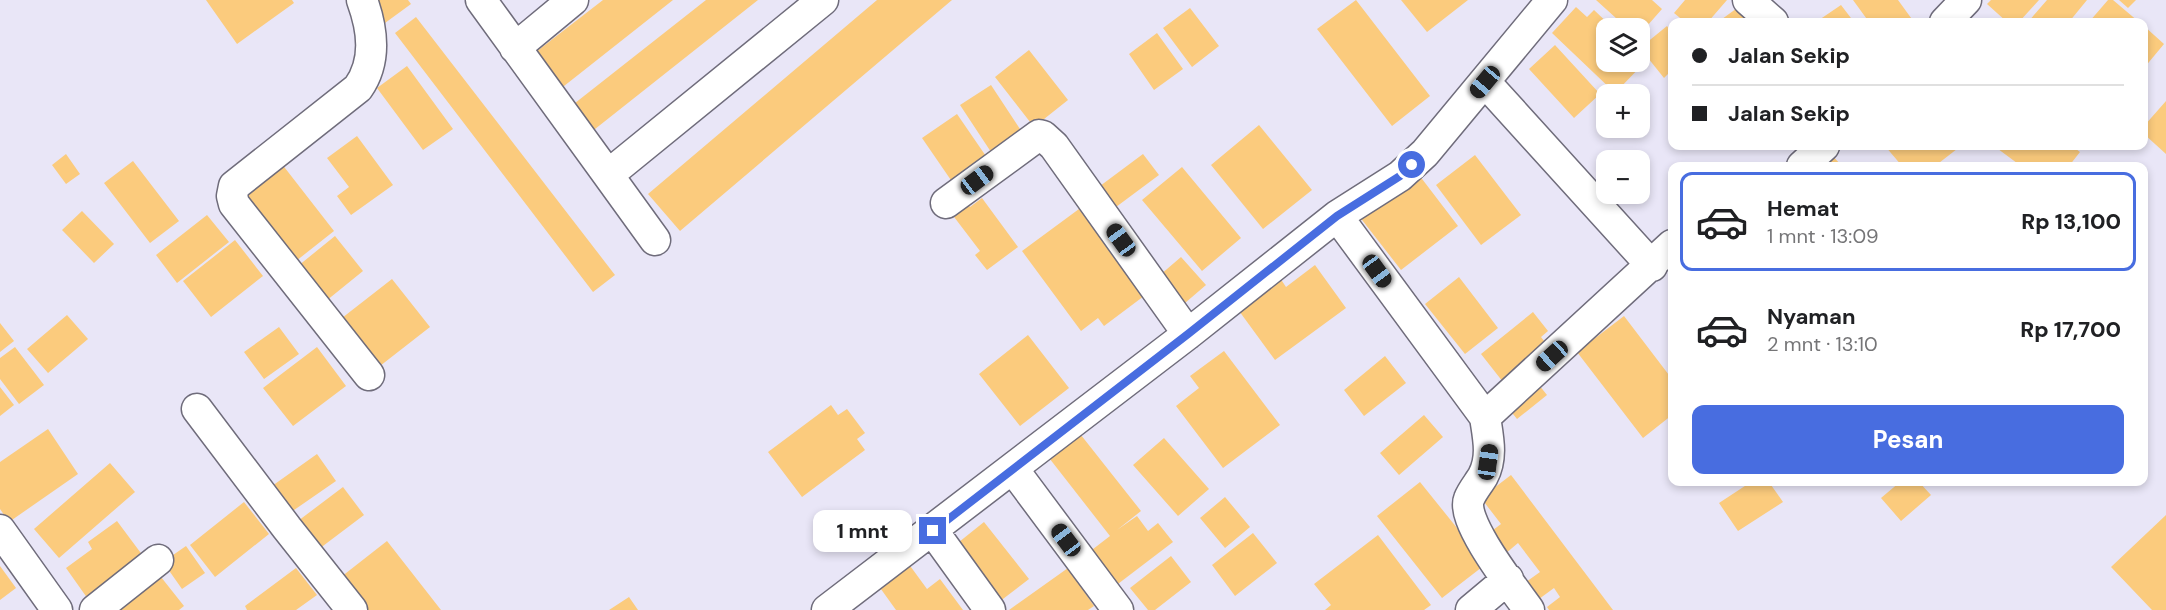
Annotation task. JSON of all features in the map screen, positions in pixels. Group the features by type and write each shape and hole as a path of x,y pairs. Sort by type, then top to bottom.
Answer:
{"street":[{"path":"481,0 655,240"},
{"path":"514,48 573,0"},
{"path":"608,175 823,0"},
{"path":"827,610 1013,470 1337,216 1400,176 1425,153 1552,0"},
{"path":"1748,0 1768,18"},
{"path":"1949,18 1966,0"},
{"path":"362,7 371,60 367,74 357,88 234,186 232,196 234,204 369,375"},
{"path":"1485,82 1652,266"},
{"path":"946,203 1039,135 1043,136 1054,146 1188,334"},
{"path":"1806,162 1820,150"},
{"path":"1337,216 1485,417 1490,450 1488,462 1484,474 1468,499 1468,512 1471,523 1529,610"},
{"path":"1485,417 1668,249"},
{"path":"197,410 352,610"},
{"path":"1013,470 1118,610"},
{"path":"0,530 57,610"},
{"path":"933,531 990,610"},
{"path":"95,610 158,560"},
{"path":"1471,610 1508,579"}],"building":[{"path":"206,0 292,0 294,3 237,44"},
{"path":"368,0 408,0 411,4 385,23"},
{"path":"603,0 673,0 559,90 532,55"},
{"path":"706,0 758,0 590,133 570,107"},
{"path":"877,0 952,0 680,231 648,194"},
{"path":"1356,0 1430,96 1392,126 1317,29"},
{"path":"1401,0 1468,0 1427,32"},
{"path":"1596,0 1652,0 1662,9 1650,23 1650,18 1616,18"},
{"path":"1685,0 1727,0 1711,18 1680,18 1674,13"},
{"path":"1853,0 1898,0 1911,18 1866,18"},
{"path":"1991,0 2039,0 2023,18 2003,18 1987,4"},
{"path":"2047,0 2087,0 2072,18 2031,18"},
{"path":"2108,0 2113,0 2134,18 2092,18"},
{"path":"2119,0 2136,0 2128,8"},
{"path":"1744,3 1755,18 1723,18"},
{"path":"1841,5 1851,18 1822,18"},
{"path":"1576,7 1587,17 1594,10 1602,18 1596,18 1596,72 1635,72 1624,84 1606,84 1552,33"},
{"path":"1190,8 1219,46 1192,67 1163,28"},
{"path":"416,17 615,275 593,292 395,33"},
{"path":"1667,26 1668,74 1664,78 1650,60 1650,40"},
{"path":"2148,30 2164,44 2148,63"},
{"path":"1157,33 1183,69 1154,90 1129,54"},
{"path":"1555,45 1596,90 1596,98 1574,118 1529,69"},
{"path":"1029,50 1068,100 1034,127 995,77"},
{"path":"407,66 453,129 423,150 377,88"},
{"path":"991,85 1022,132 991,152 960,105"},
{"path":"2166,101 2166,154 2148,138 2148,121"},
{"path":"957,114 990,162 955,186 922,138"},
{"path":"1259,125 1312,190 1263,229 1211,165"},
{"path":"357,136 393,185 351,215 337,196 349,187 327,158"},
{"path":"1888,150 1956,150 1940,162 1899,162"},
{"path":"1999,150 2077,150 2080,152 2072,162 2016,162"},
{"path":"1829,152 1838,162 1816,162"},
{"path":"66,154 80,174 66,184 52,165"},
{"path":"1143,154 1159,175 1116,207 1100,186"},
{"path":"1475,155 1521,215 1481,245 1436,185"},
{"path":"278,159 334,231 291,265 235,192"},
{"path":"133,161 179,221 150,243 104,183"},
{"path":"1182,167 1241,238 1202,271 1142,200"},
{"path":"1416,171 1458,226 1401,270 1359,216"},
{"path":"963,197 970,207 982,198 1018,247 987,270 975,255 980,251 948,209"},
{"path":"1079,209 1144,296 1104,326 1098,318 1081,331 1022,251"},
{"path":"82,211 114,244 94,263 62,230"},
{"path":"207,215 229,242 177,283 156,255"},
{"path":"335,236 363,271 326,301 298,266"},
{"path":"235,240 263,276 211,317 183,281"},
{"path":"1181,257 1206,285 1185,303 1160,275"},
{"path":"1315,265 1346,308 1275,360 1234,304 1276,272 1286,287"},
{"path":"1459,277 1498,328 1465,354 1425,304"},
{"path":"392,279 430,327 371,373 333,325"},
{"path":"1533,312 1548,331 1541,337 1548,346 1503,382 1481,354"},
{"path":"67,315 88,339 48,373 27,349"},
{"path":"1624,316 1668,374 1668,418 1643,438 1577,352"},
{"path":"0,323 14,341 0,352"},
{"path":"279,327 299,354 264,379 244,352"},
{"path":"1028,335 1069,388 1020,426 979,374"},
{"path":"15,347 44,385 19,404 0,379 0,358"},
{"path":"317,347 346,386 293,426 263,388"},
{"path":"1224,351 1280,425 1223,468 1176,406 1199,388 1190,376"},
{"path":"1385,356 1406,383 1364,416 1344,390"},
{"path":"1535,380 1547,395 1517,419 1505,404"},
{"path":"0,387 14,405 0,416"},
{"path":"831,405 838,415 847,409 865,433 857,439 865,450 802,497 768,452"},
{"path":"1424,415 1443,437 1399,475 1380,453"},
{"path":"48,429 78,474 9,522 0,509 0,462"},
{"path":"1077,430 1141,511 1117,530 1137,516 1148,531 1158,523 1173,542 1110,590 1084,556 1110,536 1046,454"},
{"path":"1164,438 1209,489 1178,516 1133,465"},
{"path":"317,454 336,481 284,517 265,491"},
{"path":"110,463 135,492 59,558 34,529"},
{"path":"1511,475 1613,610 1549,610 1547,607 1560,597 1554,588 1539,599 1526,582 1540,572 1518,543 1505,554 1489,533 1501,524 1481,498"},
{"path":"1420,482 1486,564 1442,598 1377,516"},
{"path":"1745,486 1772,486 1783,502 1738,531 1719,503"},
{"path":"1895,486 1923,486 1931,495 1901,521 1881,498"},
{"path":"343,487 364,515 315,552 294,524"},
{"path":"1225,497 1250,527 1225,548 1200,518"},
{"path":"244,502 269,534 215,577 190,545"},
{"path":"2166,515 2166,610 2152,610 2111,567"},
{"path":"117,521 152,568 95,609 66,568 92,549 88,542"},
{"path":"984,522 1029,579 999,602 954,546"},
{"path":"1253,533 1277,563 1235,596 1212,565"},
{"path":"1378,535 1431,605 1424,610 1325,610 1331,605 1314,584"},
{"path":"387,541 441,610 366,610 341,577"},
{"path":"186,546 205,573 182,589 163,562"},
{"path":"1171,556 1191,582 1155,610 1148,610 1130,588"},
{"path":"908,563 927,589 940,579 963,610 896,610 878,585"},
{"path":"0,566 16,588 0,600"},
{"path":"296,568 317,595 296,610 247,610 245,606"},
{"path":"1068,568 1094,606 1088,610 1009,610"},
{"path":"161,577 184,606 179,610 119,610"},
{"path":"629,597 638,610 609,610"}],"route":[{"path":"933,531 1337,216 1400,176 1412,165"}]}
